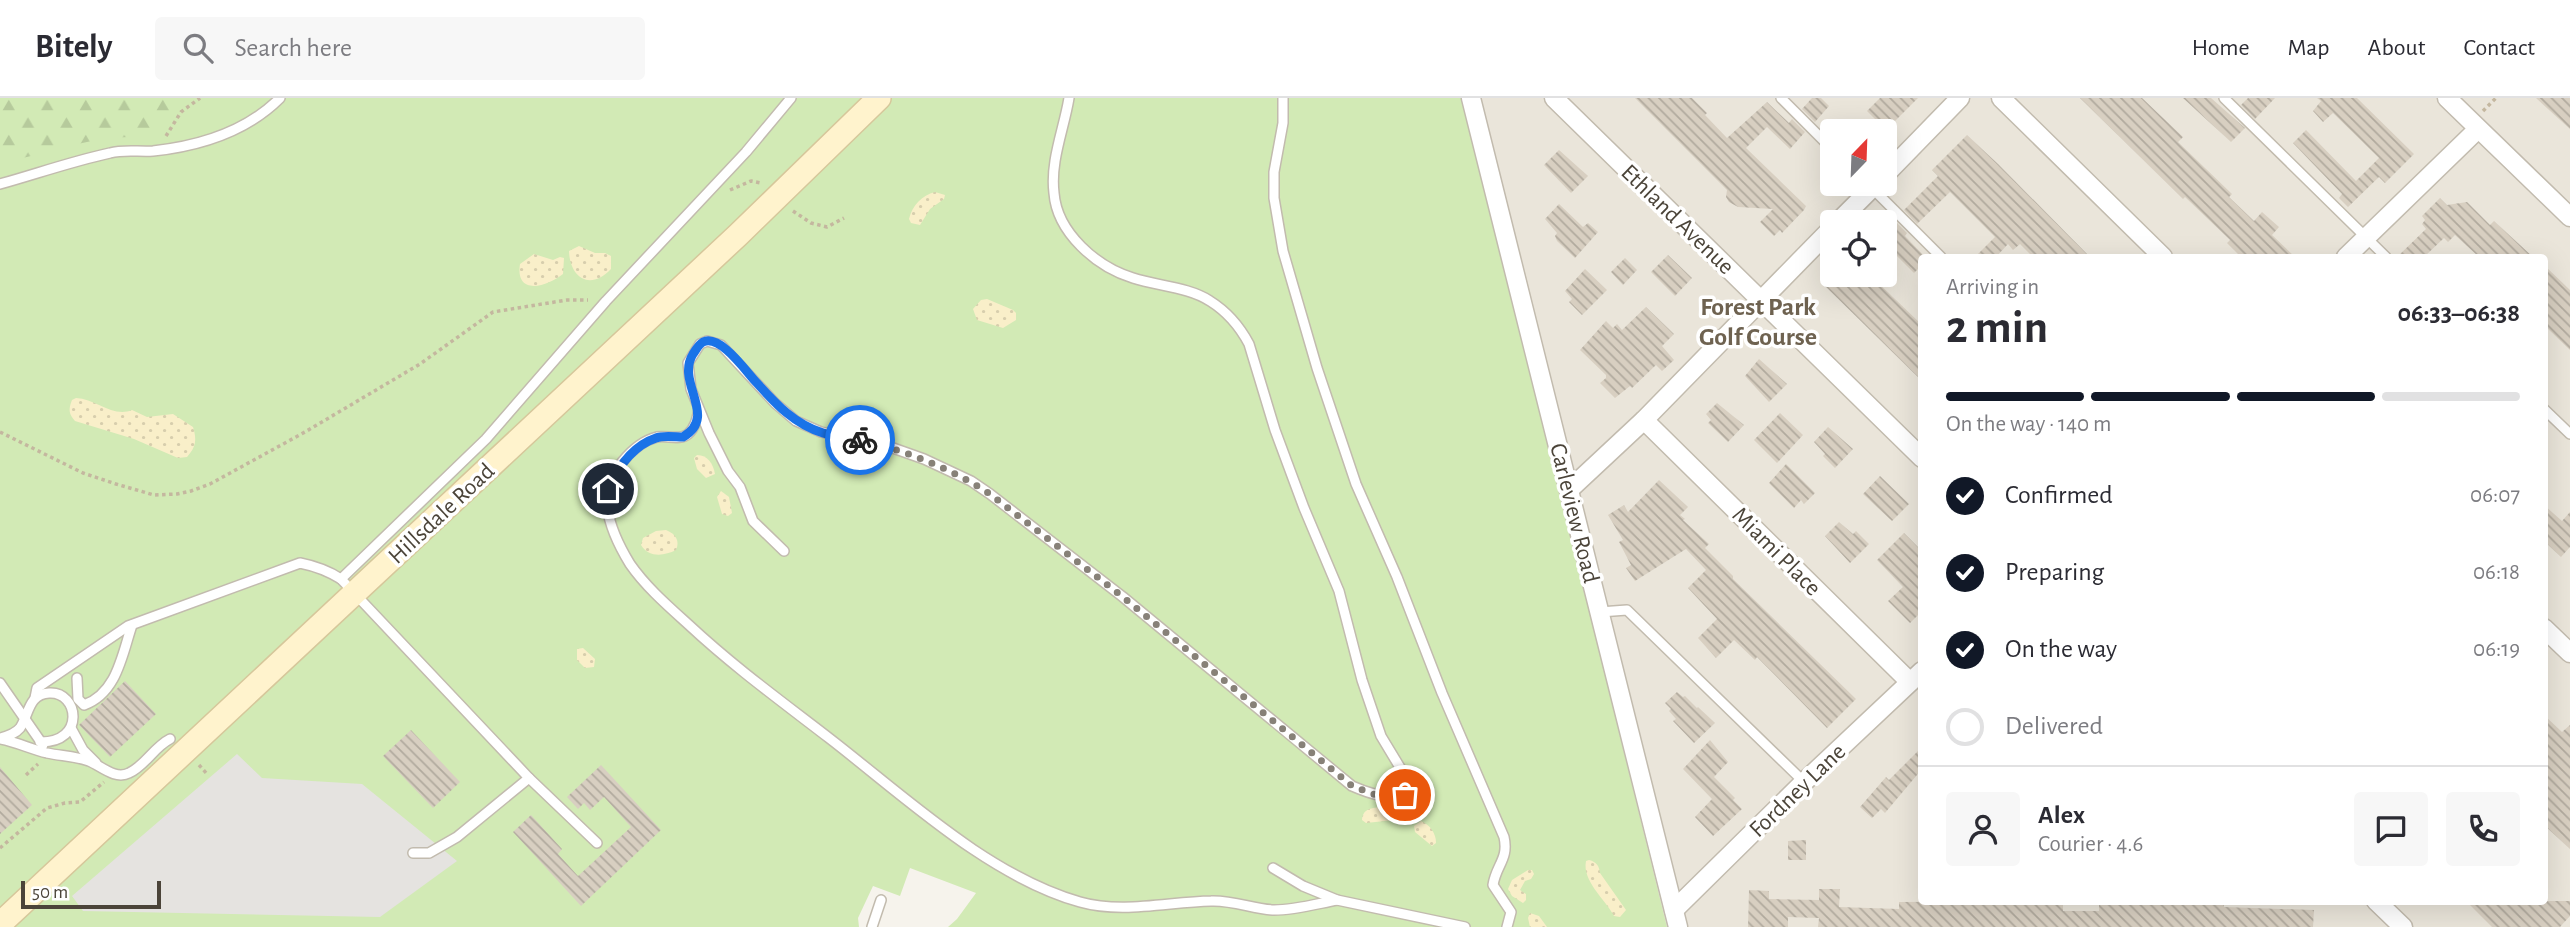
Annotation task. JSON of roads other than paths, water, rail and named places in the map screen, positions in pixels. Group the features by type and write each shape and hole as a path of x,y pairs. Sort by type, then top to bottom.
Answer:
{"main road":[{"name":"Hillsdale Road","path":"0,924 347,586 728,244 878,98"}],"street":[{"name":"Carleview Road","path":"1471,98 1676,918"},
{"name":"Ethland Avenue","path":"1555,98 1918,454"},
{"path":"1897,163 1961,98"},
{"path":"2001,98 2160,254"},
{"path":"2447,98 2570,217"},
{"path":"2349,254 2478,129"},
{"path":"1849,210 1862,196"},
{"path":"1569,490 1644,420 1820,240"},
{"name":"Miami Place","path":"1644,420 1916,676"},
{"path":"2548,632 2570,653"},
{"name":"Fordney Lane","path":"1676,918 1804,782 1916,676"},
{"path":"2380,905 2403,927"}],"lane":[{"path":"0,184 111,152 193,145 240,127 265,113 280,98"},
{"path":"347,586 485,439 606,301 746,152 790,98"},
{"path":"784,551 753,520 740,487 728,471 691,389 688,363 700,344 707,341 721,345 780,408 796,421 821,432 893,448 924,459 971,481 990,494 1123,597 1352,786 1376,795 1401,796 1408,792 1410,784 1381,736 1362,680 1339,591 1299,495 1244,334 1228,316 1202,296 1114,271 1082,247 1069,231 1058,210 1054,175 1069,98"},
{"path":"1283,98 1283,122 1274,172 1274,198 1283,251 1317,368 1356,484 1504,837 1505,856 1493,885 1511,912 1507,927"},
{"path":"1781,98 1820,137"},
{"path":"2224,98 2383,254"},
{"path":"1883,196 1938,254"},
{"path":"699,410 695,425 688,434 683,437 657,437 630,453 615,474 607,501 609,517 620,543 631,564 652,591 729,662 892,788 999,865 1055,894 1083,903 1138,907 1214,900 1275,910 1337,900"},
{"path":"2548,413 2570,434"},
{"path":"1,739 18,730 35,698 37,688 132,625 300,563 328,570 347,586 529,778 597,843"},
{"path":"1600,612 1627,610 1804,782"},
{"path":"76,678 78,699 84,705 101,695 113,682 132,625"},
{"path":"0,682 4,694 24,716 40,742 45,757"},
{"path":"35,698 45,693 54,693 67,700 73,710 71,728 63,738 40,742"},
{"path":"71,728 83,750 100,767"},
{"path":"1,739 45,757 68,755 114,774 130,773 161,743 170,739"},
{"path":"413,853 429,853 457,837 529,778"},
{"path":"1273,868 1303,886 1337,900 1465,927"},
{"path":"872,927 881,900"}],"district":[{"name":"Forest Park Golf Course","path":"1758,321"}]}
